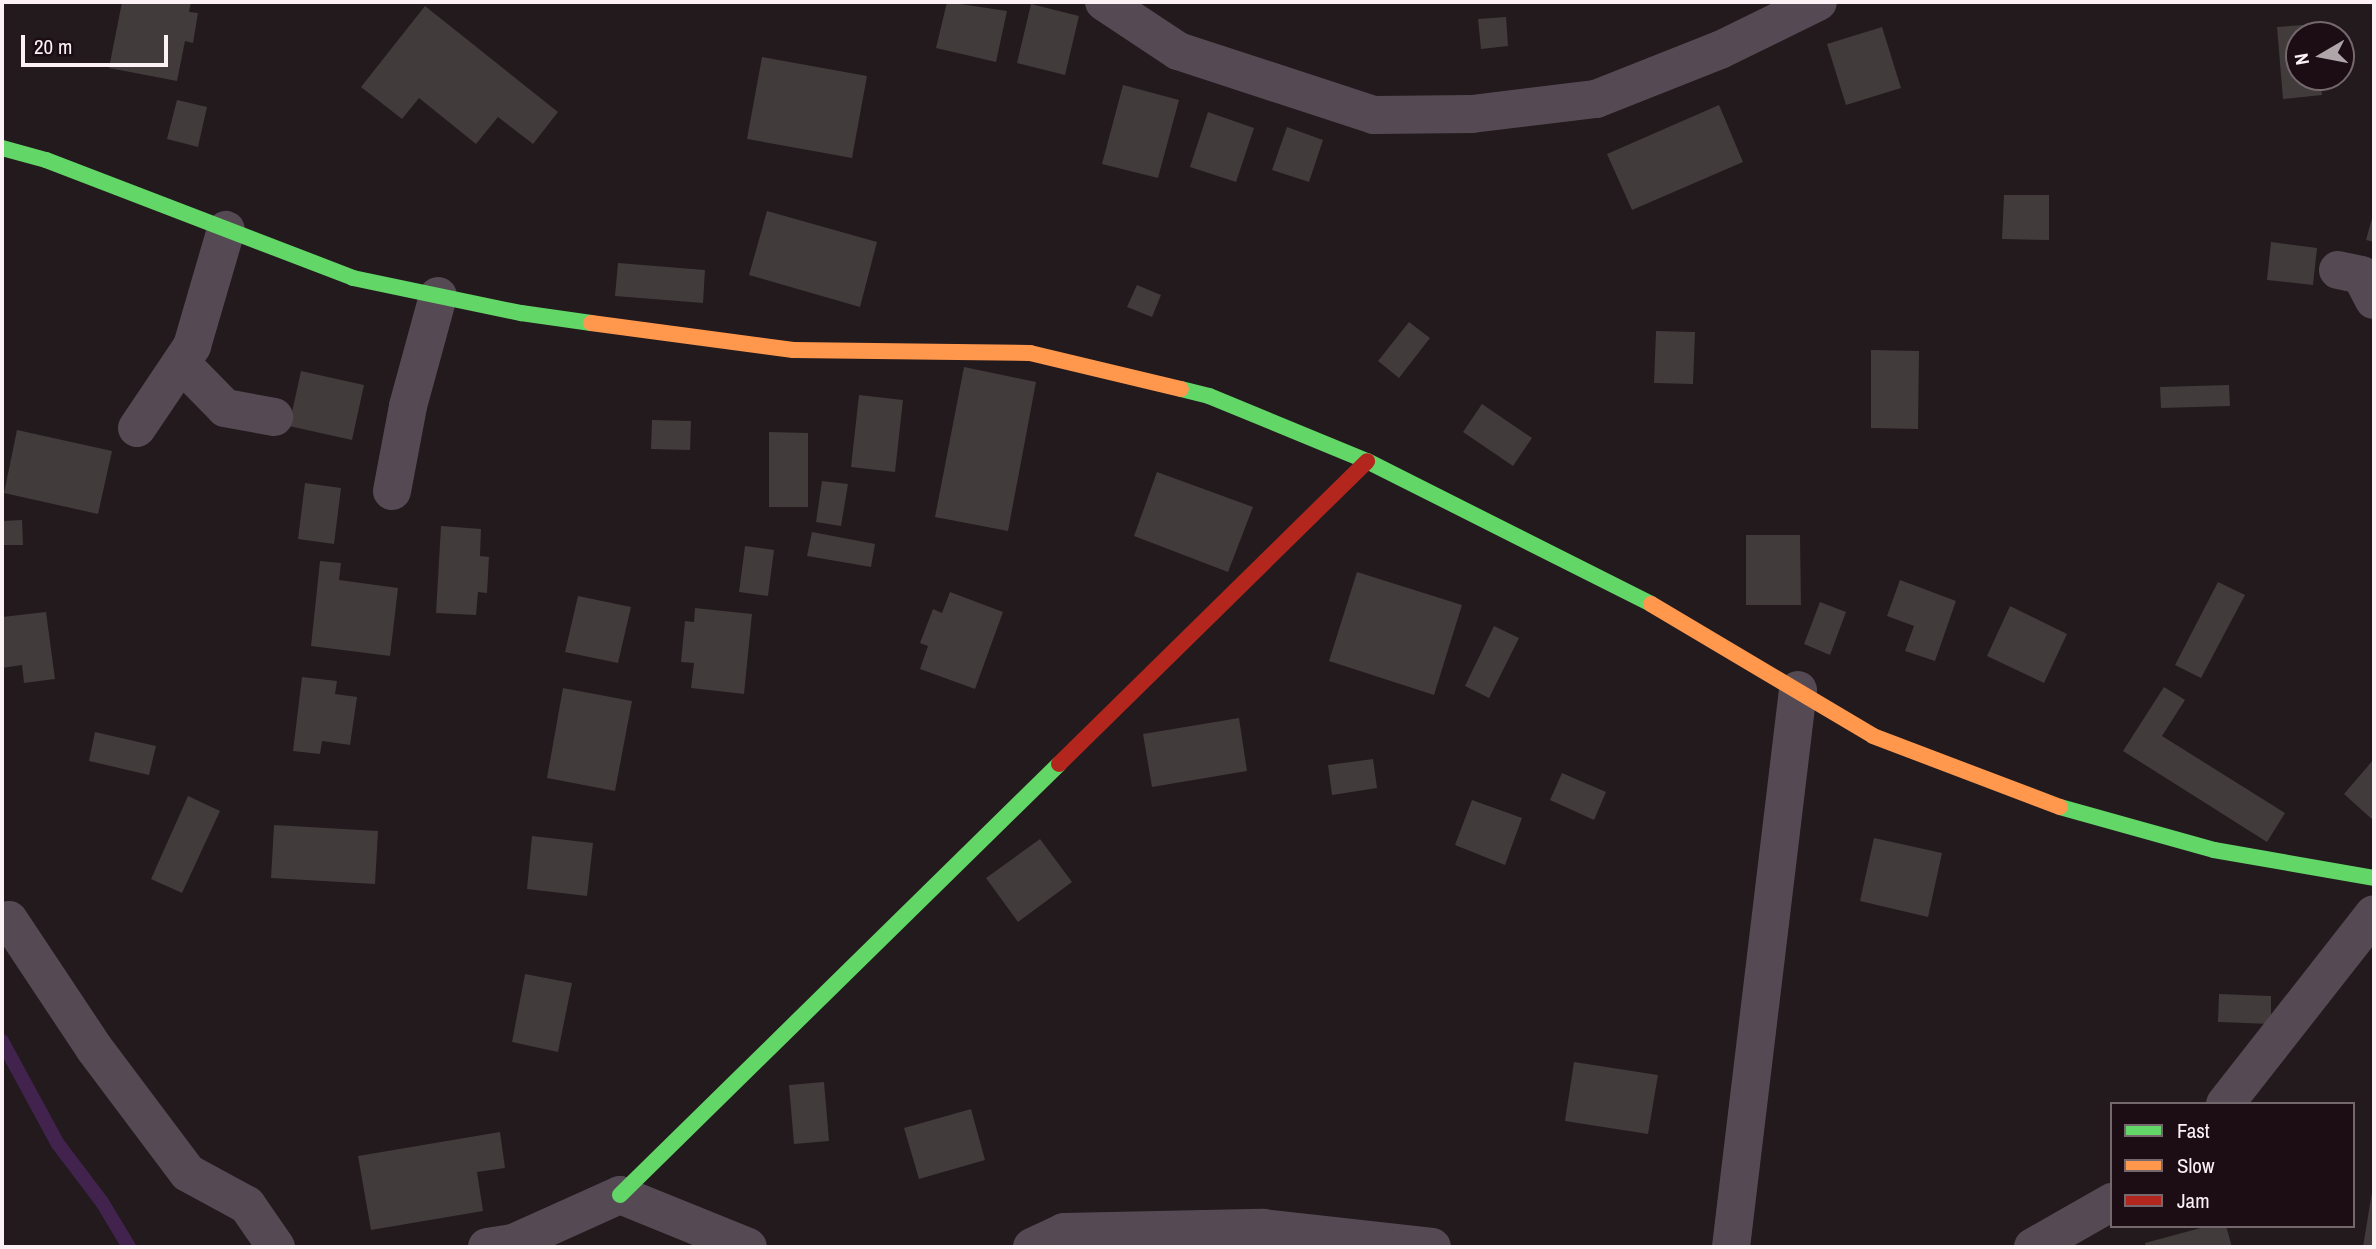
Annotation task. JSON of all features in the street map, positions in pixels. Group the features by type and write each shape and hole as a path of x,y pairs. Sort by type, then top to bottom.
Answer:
{"street":[{"path":"1104,2 1178,51 1374,115 1472,114 1596,99 1720,50 1818,2"},
{"path":"2,148 46,160 353,278 438,296 521,313 793,350 1030,354 1209,396 1367,461 1660,608 1873,736 2041,802 2214,850 2374,878"},
{"path":"137,428 192,346 226,230"},
{"path":"2338,270 2361,275 2374,300"},
{"path":"392,491 408,406 438,296"},
{"path":"181,363 225,408 274,417"},
{"path":"487,1247 513,1243 620,1195 1367,461"},
{"path":"1731,1247 1798,690"},
{"path":"2227,1102 2374,914"},
{"path":"9,920 94,1048 188,1173 247,1205 276,1247"},
{"path":"620,1195 748,1247"},
{"path":"2033,1247 2110,1203"},
{"path":"1032,1247 1064,1233 1263,1228 1432,1247"}],"building":[{"path":"122,2 191,2 189,12 198,13 193,43 185,41 177,81 109,68"},
{"path":"947,2 1007,11 996,62 936,48"},
{"path":"1031,4 1079,16 1065,75 1017,63"},
{"path":"425,6 558,112 533,144 498,117 476,144 419,98 402,119 361,87"},
{"path":"1506,17 1508,46 1481,49 1478,19"},
{"path":"2285,26 2285,91 2322,91 2322,95 2283,99 2277,27"},
{"path":"1882,27 1901,88 1846,105 1827,44"},
{"path":"762,57 867,76 852,158 747,139"},
{"path":"1123,85 1179,100 1158,178 1102,164"},
{"path":"177,100 207,107 198,147 167,139"},
{"path":"1719,105 1743,162 1632,210 1607,154"},
{"path":"1208,112 1254,128 1236,182 1190,167"},
{"path":"1287,127 1323,140 1309,182 1272,170"},
{"path":"2004,195 2049,195 2049,240 2002,239"},
{"path":"767,211 877,242 860,307 749,275"},
{"path":"2374,211 2374,242 2366,240"},
{"path":"2271,242 2317,248 2313,285 2267,280"},
{"path":"618,263 705,270 703,303 615,296"},
{"path":"1137,285 1161,295 1152,317 1127,307"},
{"path":"1409,322 1430,338 1399,378 1378,361"},
{"path":"1656,331 1695,332 1693,384 1654,383"},
{"path":"1871,350 1919,351 1918,429 1871,428"},
{"path":"964,367 1036,382 1008,531 935,517"},
{"path":"301,371 364,385 352,440 289,426"},
{"path":"2229,385 2230,406 2161,408 2160,387"},
{"path":"859,395 903,400 895,472 851,467"},
{"path":"1482,404 1532,438 1513,466 1463,432"},
{"path":"652,420 691,421 690,450 651,449"},
{"path":"17,430 112,451 98,514 4,493"},
{"path":"769,432 808,433 808,507 769,507"},
{"path":"1157,472 1253,507 1228,572 1134,536"},
{"path":"822,481 848,484 841,526 816,522"},
{"path":"305,483 341,488 334,544 298,539"},
{"path":"22,520 23,545 2,545 2,521"},
{"path":"441,526 481,529 480,556 489,557 487,593 478,592 476,615 436,613"},
{"path":"812,532 875,544 871,567 807,556"},
{"path":"1746,535 1800,535 1801,605 1746,605"},
{"path":"745,546 774,550 768,596 739,592"},
{"path":"320,561 341,563 339,580 398,588 390,656 311,646"},
{"path":"1357,572 1462,605 1434,695 1329,661"},
{"path":"1900,580 1956,601 1935,661 1905,651 1914,626 1887,616"},
{"path":"2218,582 2245,595 2201,678 2175,665"},
{"path":"950,592 1003,612 975,689 920,669 928,646 920,643 933,609 942,613"},
{"path":"578,596 631,607 618,663 565,652"},
{"path":"1820,602 1846,612 1830,655 1804,644"},
{"path":"2010,606 2067,634 2044,683 1987,656"},
{"path":"695,608 752,614 744,694 691,688 694,663 681,662 685,621 694,622"},
{"path":"46,612 55,679 24,683 22,665 2,668 2,617"},
{"path":"1494,626 1519,638 1489,698 1465,686"},
{"path":"302,677 337,681 335,694 357,697 350,745 322,741 320,754 293,751"},
{"path":"2164,687 2185,700 2162,736 2285,813 2267,842 2123,751"},
{"path":"563,688 632,701 615,791 547,778"},
{"path":"1239,718 1247,771 1152,787 1143,734"},
{"path":"95,732 156,746 149,775 89,761"},
{"path":"1373,759 1377,788 1332,795 1328,765"},
{"path":"2374,759 2374,821 2344,794"},
{"path":"1562,773 1606,792 1594,820 1550,800"},
{"path":"188,796 220,811 182,893 151,879"},
{"path":"1472,800 1522,818 1505,865 1455,845"},
{"path":"274,825 378,831 375,884 271,878"},
{"path":"532,836 593,843 587,896 527,889"},
{"path":"1874,838 1942,853 1928,917 1860,901"},
{"path":"1040,839 1072,882 1018,922 986,878"},
{"path":"525,974 572,983 558,1052 512,1042"},
{"path":"2219,994 2271,996 2271,1024 2218,1022"},
{"path":"1574,1062 1658,1075 1648,1134 1565,1121"},
{"path":"824,1082 829,1141 794,1144 789,1085"},
{"path":"971,1109 985,1160 919,1179 904,1128"},
{"path":"500,1132 505,1168 477,1172 483,1211 371,1230 358,1156"},
{"path":"2373,1186 2374,1247 2363,1247"},
{"path":"2201,1228 2227,1228 2232,1247 2146,1247 2145,1243"}],"waterway":[{"path":"2,1041 58,1144 102,1202 129,1247"}],"traffic: fast":[{"path":"2,148 46,160 353,278 521,313 591,323"},
{"path":"1181,389 1209,396 1367,461 1651,604"},
{"path":"620,1195 1059,764"},
{"path":"2060,807 2214,850 2374,878"}],"traffic: slow":[{"path":"591,323 793,350 1030,353 1181,389"},
{"path":"1651,604 1873,736 2060,807"}],"traffic: jam":[{"path":"1059,764 1367,461"}]}
